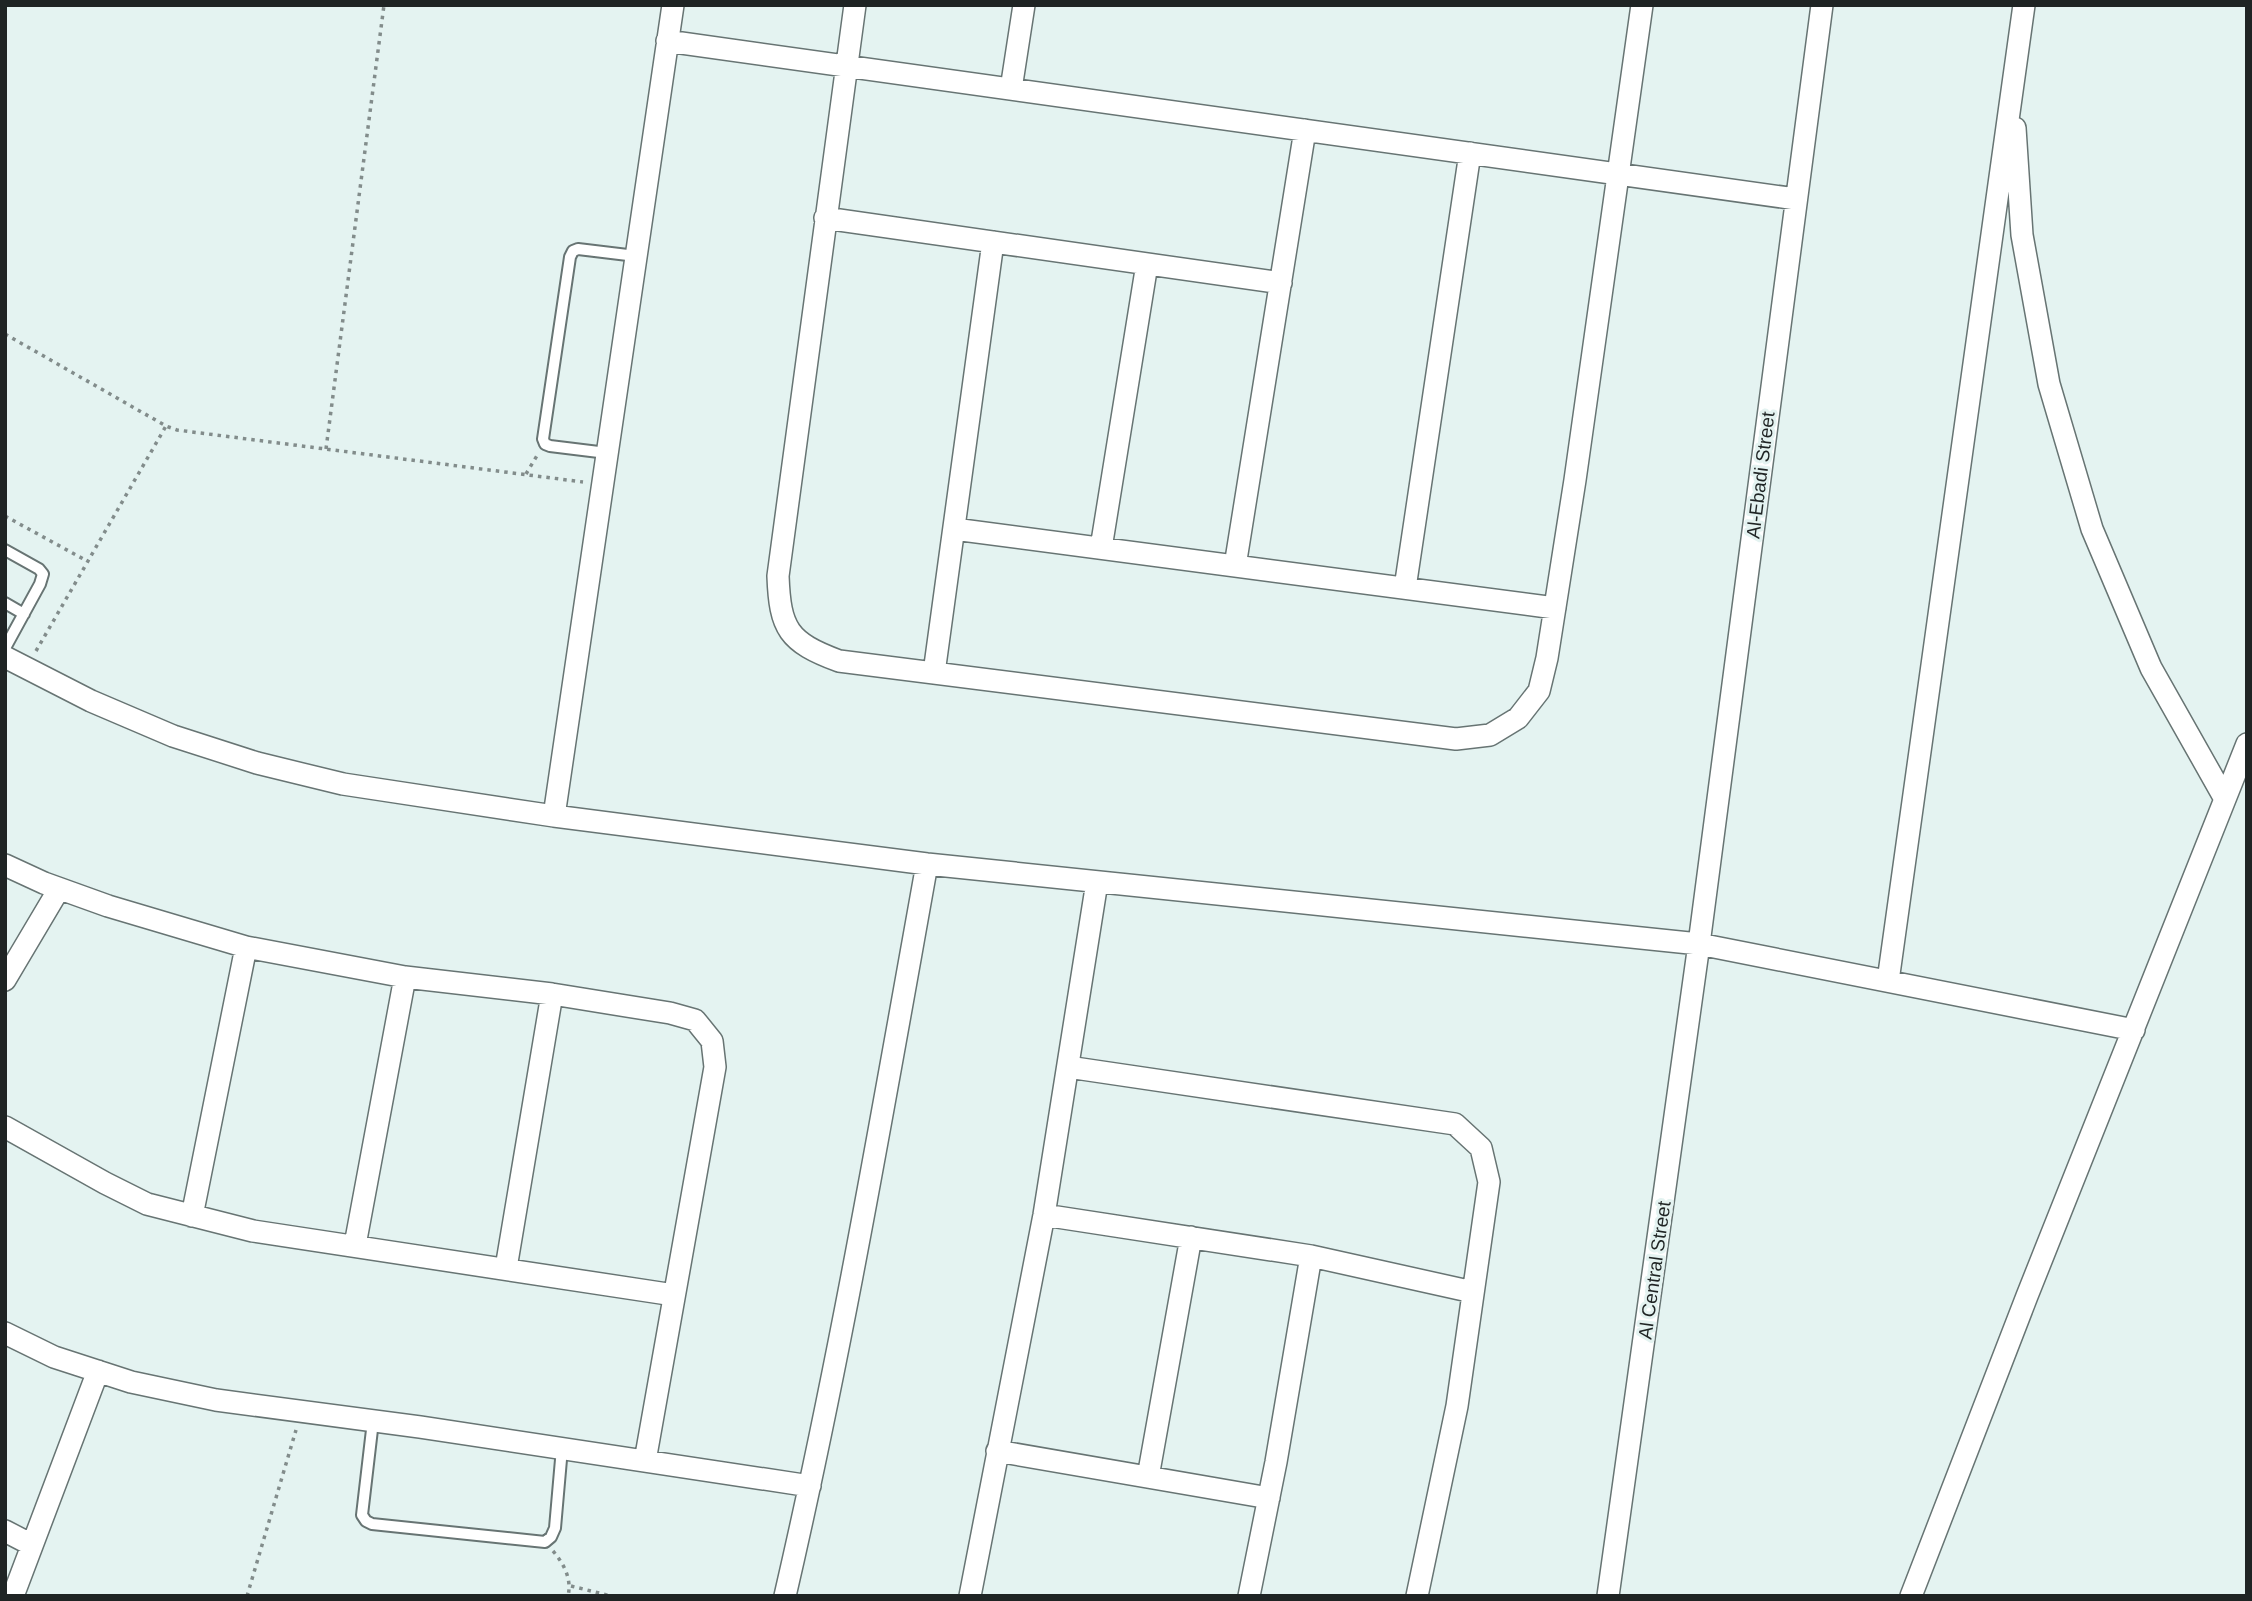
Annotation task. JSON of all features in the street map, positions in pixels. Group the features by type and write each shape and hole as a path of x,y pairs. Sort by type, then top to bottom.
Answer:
{"street":[{"path":"554,816 673,5"},
{"path":"855,5 778,576 779,607 789,633 812,651 839,661 1456,739 1489,735 1518,718 1539,691 1547,658 1575,480 1642,5"},
{"path":"1011,89 1024,5"},
{"name":"Al-Ebadi Street","path":"1699,944 1822,5"},
{"path":"1888,982 2024,5"},
{"path":"667,41 1796,199"},
{"path":"2013,84 2022,235 2049,384 2092,529 2151,668 2225,799"},
{"path":"1235,566 1305,130"},
{"path":"1405,588 1470,153"},
{"path":"825,218 1280,283"},
{"path":"934,673 993,242"},
{"path":"1101,548 1147,264"},
{"path":"954,529 1555,608"},
{"path":"5,657 91,701 173,736 257,763 343,784 554,816 927,864 1699,944 2134,1030"},
{"path":"1911,1596 2027,1296 2247,744"},
{"path":"5,864 59,889 107,906 246,947 405,977 552,994 670,1013 695,1020 712,1041 715,1067 645,1461"},
{"path":"785,1596 810,1486 873,1168 927,864"},
{"path":"970,1596 1044,1215 1097,882"},
{"path":"5,980 59,889"},
{"name":"Al Central Street","path":"1608,1596 1699,944"},
{"path":"192,1216 246,947"},
{"path":"355,1245 405,977"},
{"path":"506,1268 552,994"},
{"path":"1068,1067 1455,1124 1480,1148 1489,1182 1457,1406 1417,1596"},
{"path":"5,1127 136,1199 192,1216 253,1231 674,1295"},
{"path":"1044,1215 1311,1256 1473,1292"},
{"path":"1148,1477 1191,1237"},
{"path":"1249,1596 1311,1256"},
{"path":"5,1333 54,1357 131,1382 216,1400 810,1486"},
{"path":"13,1596 98,1371"},
{"path":"998,1451 1269,1498"},
{"path":"5,1531 32,1545"}],"lane":[{"path":"607,453 550,446 543,439 573,251 578,249 636,256"},
{"path":"5,550 43,574 5,648"},
{"path":"5,603 24,614"},
{"path":"373,1421 362,1507 362,1515 372,1524 545,1542 555,1528 562,1448"}],"path":[{"path":"326,449 384,5"},
{"path":"5,334 166,426 177,429 603,485"},
{"path":"26,668 166,426"},
{"path":"526,475 545,443"},
{"path":"5,516 88,561"},
{"path":"247,1596 302,1411"},
{"path":"545,1542 565,1569 571,1586 568,1596"},
{"path":"571,1586 611,1596"}]}
